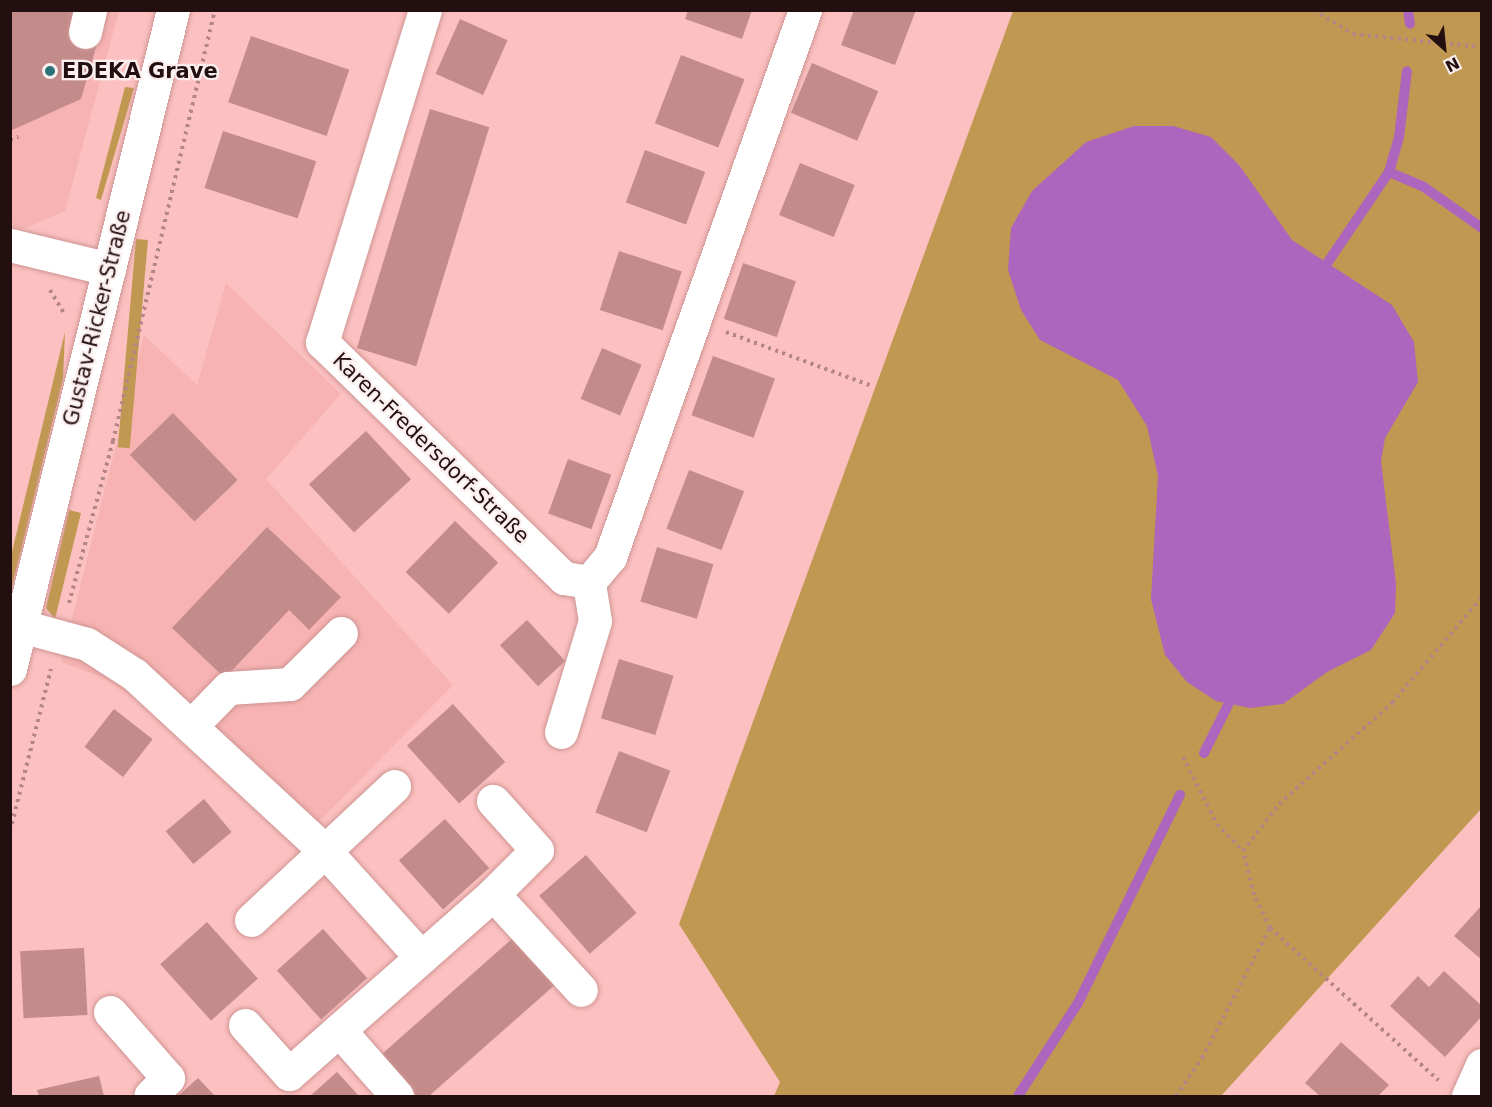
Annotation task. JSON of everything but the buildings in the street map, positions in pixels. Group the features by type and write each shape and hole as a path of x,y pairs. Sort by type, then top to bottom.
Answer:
{"street":[{"name":"Gustav-Ricker-Straße","path":"10,669 173,10"},
{"name":"Karen-Fredersdorf-Straße","path":"425,10 322,342 564,578 589,582"},
{"path":"561,732 595,621 589,582 610,557 805,10"},
{"path":"10,245 109,269"},
{"path":"21,626 87,644 119,663 191,726 326,852 421,957"},
{"path":"191,726 228,688 290,684 341,633"},
{"path":"251,920 394,786"},
{"path":"245,1025 289,1074 493,894 537,850 493,801"},
{"path":"493,894 581,990"},
{"path":"110,1012 168,1078 150,1096"},
{"path":"339,1030 397,1096"},
{"path":"1456,1091 1482,1065"}],"path":[{"path":"10,831 113,441 215,10"},
{"path":"1314,10 1353,34 1482,47"},
{"path":"10,140 18,137"},
{"path":"694,320 872,386"},
{"path":"1243,851 1279,804 1392,703 1482,597"},
{"path":"1182,757 1217,824 1243,851 1254,895 1270,928 1456,1091"},
{"path":"1176,1096 1202,1058 1270,928"}],"shaded area":[{"path":"11,11 119,11 65,211 23,229 11,226"},
{"path":"1013,11 1481,11 1481,809 1221,1096 774,1096 780,1082 679,924"},
{"path":"125,87 134,88 101,200 96,198"},
{"path":"1134,126 1173,126 1211,137 1239,165 1292,240 1392,305 1414,342 1418,382 1385,438 1381,461 1396,584 1395,613 1371,650 1327,672 1283,704 1250,708 1216,701 1187,682 1165,655 1151,599 1158,476 1147,426 1118,380 1040,340 1021,310 1008,270 1011,228 1032,191 1086,142"},
{"path":"136,239 148,240 130,448 118,447"},
{"path":"226,283 341,394 266,479 453,685 301,840 164,717 104,678 61,662 144,335 197,385"},
{"path":"65,332 63,379 11,591 11,556"},
{"path":"69,510 81,513 55,619 46,608"}],"waterway":[{"path":"1408,10 1410,24"},
{"path":"1326,265 1389,172 1399,137 1407,71"},
{"path":"1389,172 1424,187 1482,228"},
{"path":"1204,753 1228,705"},
{"path":"1018,1096 1078,1003 1180,795"}],"place":[{"name":"EDEKA Grave","path":"50,71"}]}
